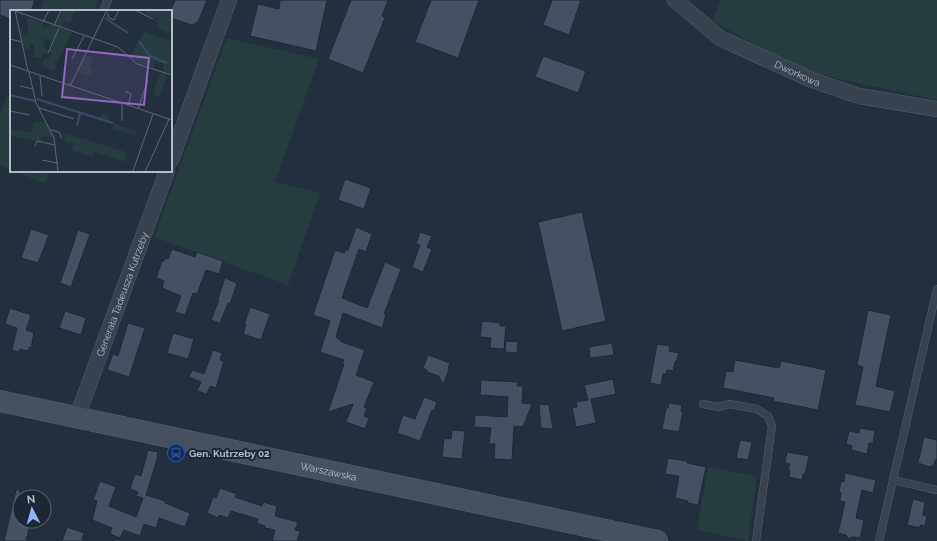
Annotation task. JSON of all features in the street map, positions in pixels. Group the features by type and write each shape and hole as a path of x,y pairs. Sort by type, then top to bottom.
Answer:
{"main road":[{"name":"Warszawska","path":"0,401 657,541"}],"street":[{"path":"172,157 229,0"},
{"name":"Dworkowa","path":"675,0 720,38 812,80 859,96 937,109"},
{"name":"Generała Tadeusza Kutrzeby","path":"78,417 167,172"}],"lane":[{"path":"104,10 108,0"},
{"path":"878,541 937,289"},
{"path":"703,404 718,407 730,404 757,409 768,416 772,426 756,541"},
{"path":"893,480 937,490"}],"green space":[{"path":"44,0 98,0 94,10 40,10"},
{"path":"720,0 937,0 937,100 830,77 795,67 713,21"},
{"path":"227,38 319,59 275,182 320,193 288,285 154,237"},
{"path":"7,95 10,96 10,170 0,166 0,115"},
{"path":"16,172 50,172 45,183"},
{"path":"708,467 757,476 748,541 697,530"}],"building":[{"path":"0,0 35,0 31,10 10,10 10,19 0,15"},
{"path":"175,0 207,0 198,22 192,25 172,18 171,10"},
{"path":"280,0 327,0 316,51 250,36 258,4 279,9"},
{"path":"351,0 388,0 382,16 385,18 363,73 328,59"},
{"path":"431,0 479,0 458,58 415,42"},
{"path":"552,0 581,0 569,35 543,25"},
{"path":"543,56 586,71 578,93 535,77"},
{"path":"345,179 371,188 364,209 338,200"},
{"path":"582,212 606,321 562,331 538,222"},
{"path":"356,227 372,234 366,252 359,249 342,298 367,308 385,262 401,269 384,314 386,315 382,328 343,313 336,337 342,342 365,350 356,375 374,382 364,407 367,408 364,416 369,418 365,429 346,422 353,404 328,412 344,360 320,352 330,321 313,315 335,250 344,253 345,250 348,250"},
{"path":"31,229 49,235 38,263 21,258"},
{"path":"78,230 90,234 71,287 60,283"},
{"path":"420,232 432,236 427,247 432,249 423,272 412,267 420,245 416,244"},
{"path":"172,249 195,257 197,252 223,261 219,274 206,270 197,294 193,293 185,315 175,312 181,296 162,288 164,281 156,278 162,261 164,261 165,258 168,259"},
{"path":"225,278 237,283 230,304 228,303 220,323 211,320 219,300 218,299"},
{"path":"250,307 270,314 261,340 243,334 246,325 244,325"},
{"path":"10,308 31,315 26,330 34,333 31,348 29,347 28,351 20,349 19,352 12,350 17,328 5,324"},
{"path":"868,310 891,315 876,386 895,391 890,412 855,405 863,367 857,365"},
{"path":"65,311 86,318 81,335 59,328"},
{"path":"482,321 500,323 500,326 506,326 504,349 490,348 491,338 480,337"},
{"path":"128,323 145,328 129,377 107,370 113,354 118,356"},
{"path":"173,333 194,339 188,359 167,353"},
{"path":"506,341 518,342 517,353 505,352"},
{"path":"612,343 614,355 590,358 589,347"},
{"path":"657,344 670,346 669,351 679,353 673,371 667,370 666,374 663,374 661,385 650,383"},
{"path":"213,350 222,353 220,360 224,361 216,388 210,386 207,394 197,391 201,382 189,377 192,370 204,374"},
{"path":"428,355 450,363 443,385 439,376 427,372 427,370 423,368"},
{"path":"735,360 779,368 781,361 826,370 818,410 773,401 774,398 723,388 726,371 733,372"},
{"path":"613,379 616,394 591,399 596,423 576,427 572,408 577,407 576,402 588,400 584,385"},
{"path":"481,380 518,382 517,386 523,386 522,403 532,404 523,427 514,426 512,460 494,459 495,444 489,444 491,428 474,427 475,415 507,417 508,397 480,395"},
{"path":"424,397 437,402 434,411 432,410 420,441 397,433 403,415 415,419"},
{"path":"669,403 682,405 681,411 683,411 679,432 662,429 666,408 668,408"},
{"path":"539,404 549,405 553,429 541,428"},
{"path":"860,428 875,431 873,443 869,443 867,454 851,450 852,446 846,444 849,431 859,433"},
{"path":"452,430 465,431 462,459 442,457 444,438 451,439"},
{"path":"924,437 937,440 937,459 935,460 934,465 930,467 918,463"},
{"path":"740,440 752,442 748,460 736,458"},
{"path":"148,450 158,452 158,456 146,495 165,501 165,503 190,513 185,527 159,518 156,528 144,524 140,536 124,530 120,538 110,534 112,528 92,520 97,501 93,500 100,481 116,487 109,506 136,517 143,498 136,496 138,492 130,489 135,474 141,476"},
{"path":"787,452 809,456 802,480 789,477 790,471 788,470 790,464 785,463"},
{"path":"668,458 687,461 687,463 706,467 698,505 675,498 679,476 665,474"},
{"path":"845,473 876,480 873,493 862,490 856,518 864,520 860,538 852,537 848,539 846,535 838,533 845,502 840,501 841,493 839,492 841,481 844,482"},
{"path":"220,488 237,494 235,497 262,506 263,502 277,506 275,516 298,522 295,530 300,531 297,541 272,541 275,530 265,528 265,526 257,523 258,519 231,511 228,518 219,515 218,518 207,513 213,497 216,498"},
{"path":"913,499 925,502 923,515 927,516 925,526 920,525 920,528 907,525"},
{"path":"12,507 12,529 29,529 26,541 4,541"},
{"path":"67,527 84,533 82,541 62,541"}],"place":[{"name":"Gen. Kutrzeby 02","path":"176,453"}]}
